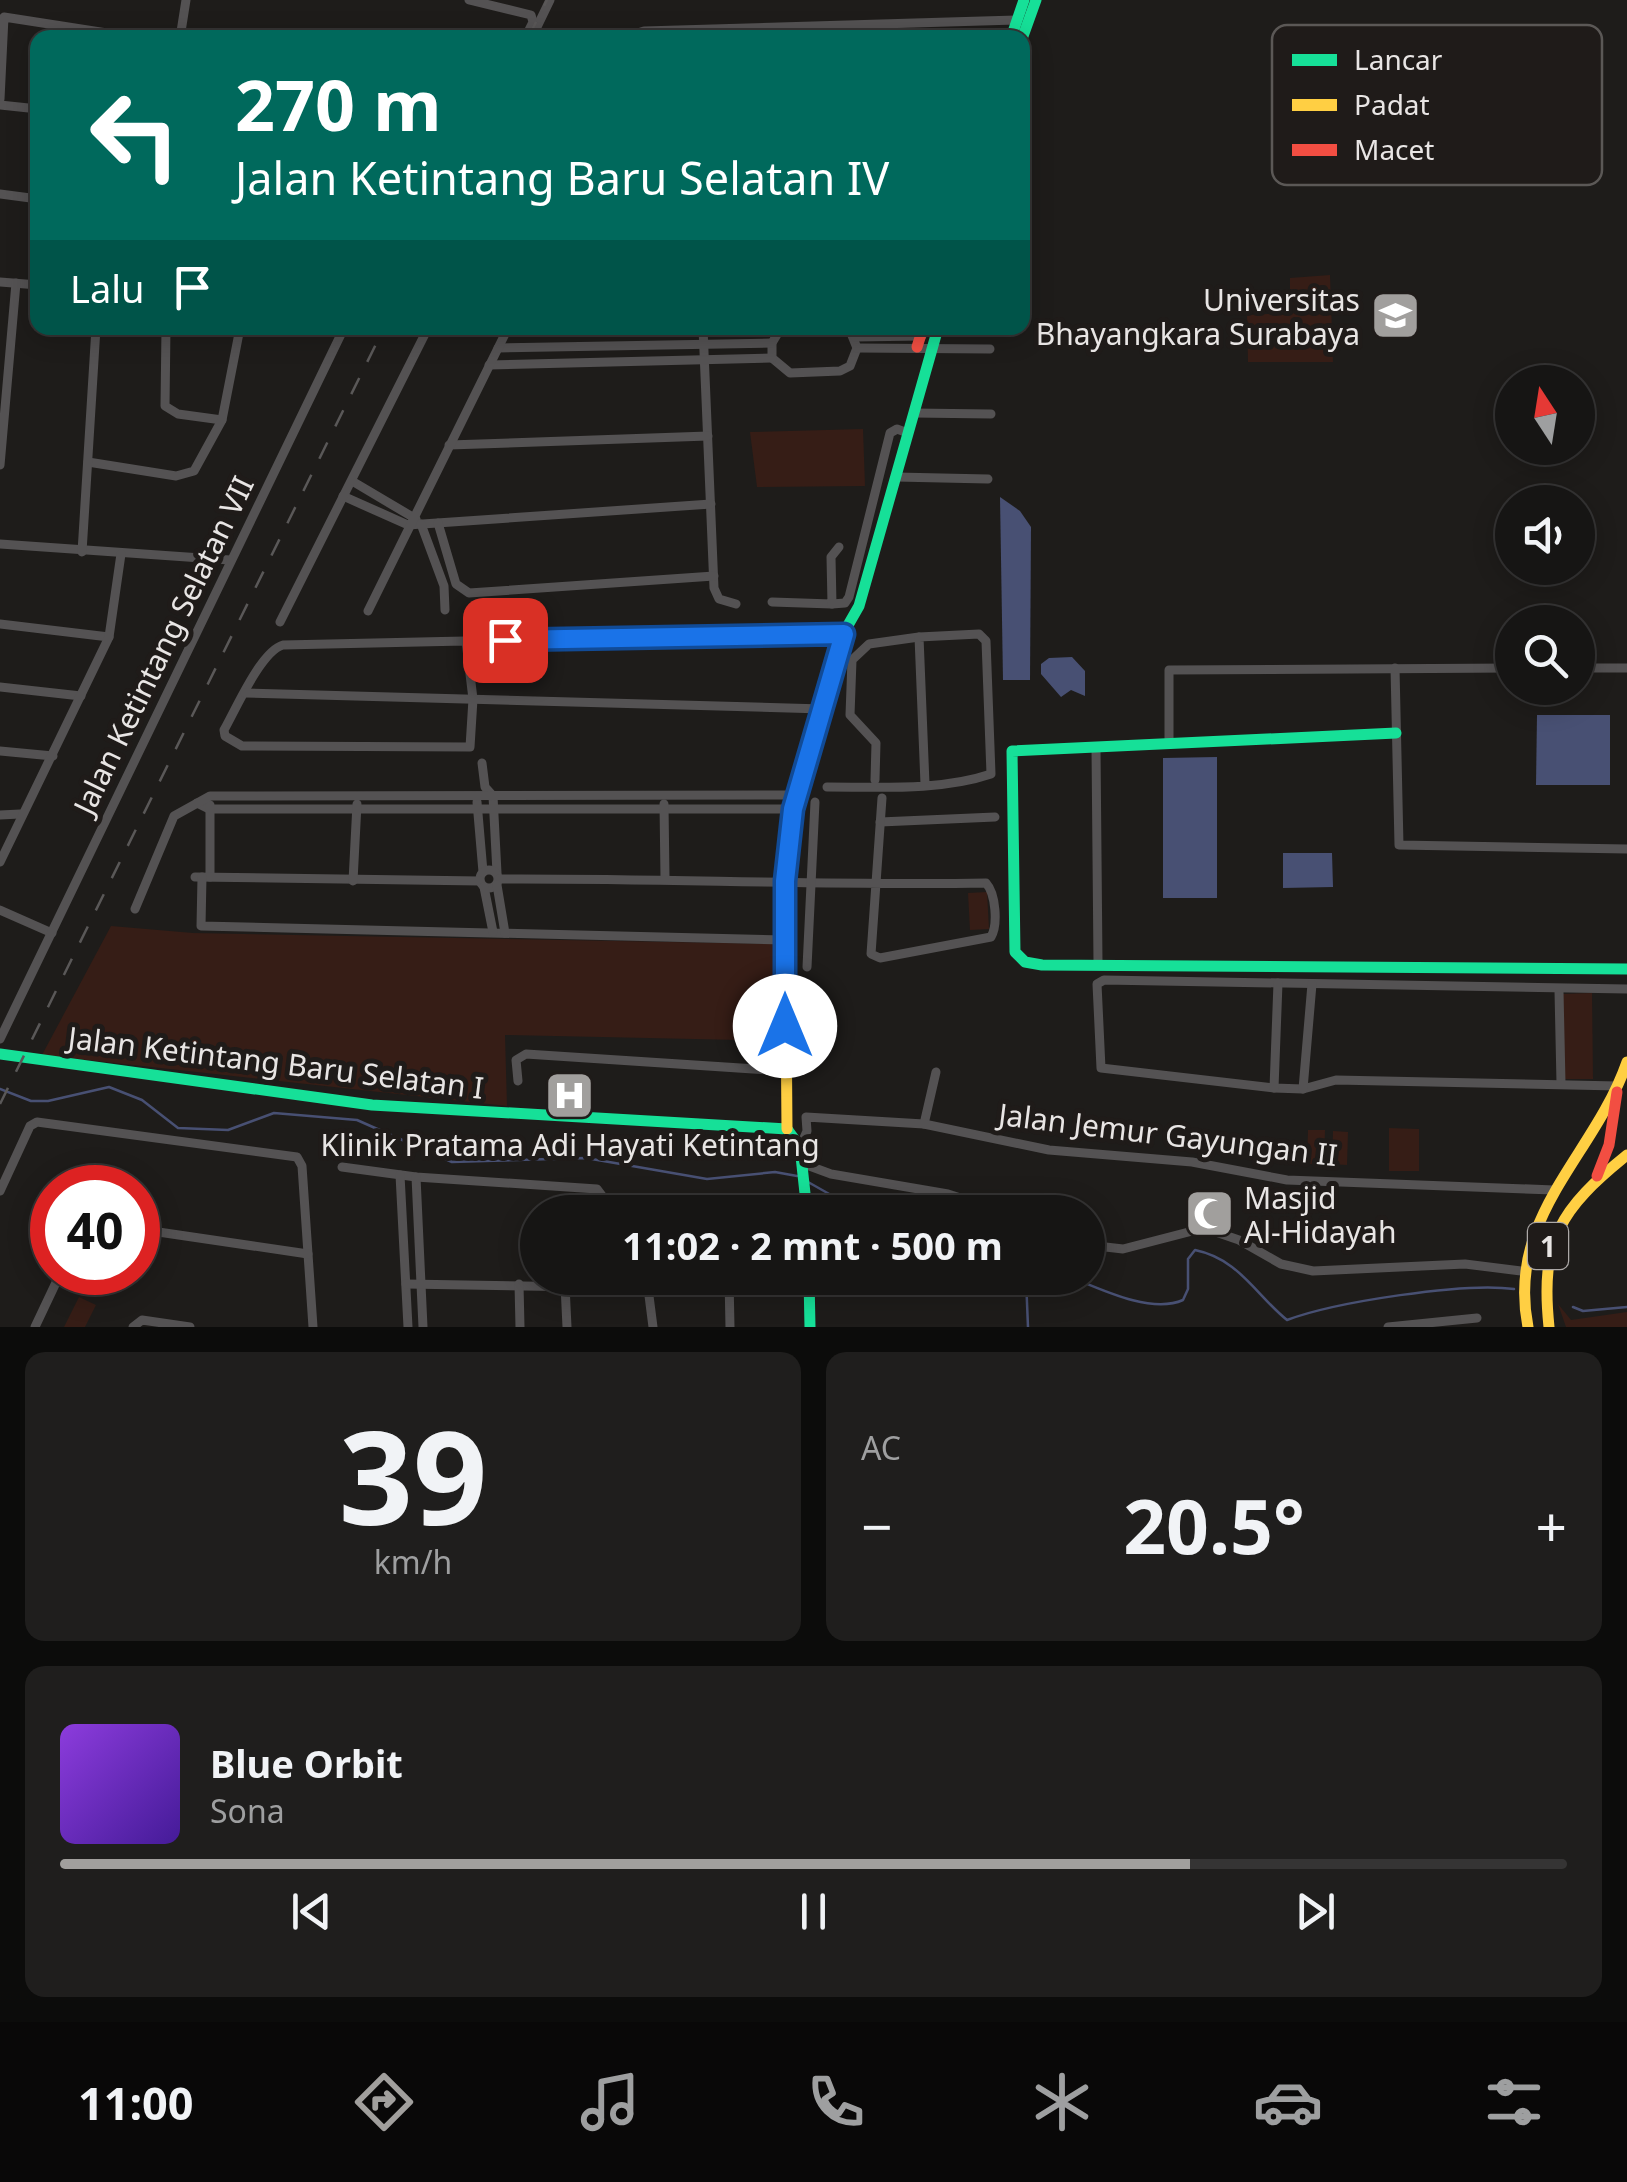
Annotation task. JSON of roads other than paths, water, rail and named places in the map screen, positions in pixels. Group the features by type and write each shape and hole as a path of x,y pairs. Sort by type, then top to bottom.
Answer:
{"main road":[{"path":"1013,30 1024,0"},
{"path":"1025,30 1036,0"},
{"path":"806,1195 800,1147 787,1129 778,940 795,795 844,634 860,606 936,337"},
{"path":"1396,732 1012,750 1015,952 1032,964 1627,970"},
{"name":"Jalan Ketintang Baru Selatan I","path":"0,1054 372,1105 787,1129"},
{"name":"1","path":"1528,1327 1519,1284 1531,1238 1617,1089 1627,1062"},
{"path":"1595,1180 1609,1145 1617,1089"},
{"name":"1","path":"1549,1327 1544,1274 1550,1238 1570,1202 1627,1155"},
{"path":"1559,1188 1627,1173"},
{"path":"809,1295 810,1327"}],"street":[{"path":"181,30 186,0"},
{"path":"469,0 531,15 530,30"},
{"path":"533,30 550,0"},
{"path":"30,108 0,102 2,17 87,30"},
{"path":"678,30 1016,20"},
{"path":"0,194 30,198"},
{"path":"0,282 30,284"},
{"path":"0,465 16,283"},
{"path":"82,552 96,335"},
{"path":"166,335 164,406 178,414 222,420"},
{"path":"88,462 186,475 194,471 222,420 239,335"},
{"name":"Jalan Ketintang Selatan VII","path":"0,1039 341,335"},
{"path":"280,622 425,335"},
{"path":"368,611 504,335"},
{"path":"703,335 716,596 736,604"},
{"path":"760,335 760,343"},
{"path":"772,358 772,343 777,335"},
{"path":"489,365 772,358 790,374 840,372 850,366 853,335"},
{"path":"875,335 936,337 990,348"},
{"path":"498,348 772,343"},
{"path":"914,413 991,414"},
{"path":"772,602 845,604 890,434 897,429 908,433"},
{"path":"450,445 708,436"},
{"path":"896,477 988,479"},
{"path":"352,481 415,521 444,586 445,610"},
{"path":"344,496 415,521 438,522 711,504"},
{"path":"438,522 456,584 469,592 714,576"},
{"path":"0,544 230,560"},
{"path":"832,604 831,557 839,546"},
{"path":"0,862 109,637 121,554"},
{"path":"0,624 109,637"},
{"path":"466,641 473,700 470,746 242,746 228,741 224,730 270,651 277,646 466,641 844,634"},
{"path":"827,787 925,784 988,776 992,772 986,640 980,634 869,644 852,660 850,715 876,743 876,780"},
{"path":"918,637 925,784"},
{"path":"1395,668 1400,845 1627,848"},
{"path":"1169,742 1169,670 1495,668"},
{"path":"1595,668 1627,668"},
{"path":"0,687 80,696"},
{"path":"245,693 822,709"},
{"path":"1096,748 1098,962"},
{"path":"0,750 52,756"},
{"path":"992,752 1012,750"},
{"path":"482,763 485,787 493,796 505,932"},
{"path":"485,787 477,802 482,880 492,932"},
{"path":"197,803 209,809 357,810 477,802 493,796 795,795"},
{"path":"135,909 174,816 210,796 358,796 477,802 494,808 793,809"},
{"path":"210,796 201,926 778,940"},
{"path":"353,880 358,796"},
{"path":"664,796 666,878"},
{"path":"202,877 666,878 875,886 988,884 994,932 988,938 876,958 870,952 875,886 882,798"},
{"path":"807,967 815,802"},
{"path":"0,815 20,814"},
{"path":"880,822 995,817"},
{"path":"482,880 498,879"},
{"path":"0,910 52,933"},
{"path":"1561,1083 1556,986 1104,980 1098,984 1099,1067 1274,1088 1303,1089 1336,1080 1561,1083 1617,1089"},
{"path":"1274,1088 1278,983"},
{"path":"1303,1089 1312,984"},
{"path":"1559,991 1627,989"},
{"path":"518,1081 516,1060 526,1054 785,1071"},
{"path":"924,1124 936,1072"},
{"name":"Jalan Jemur Gayungan II","path":"800,1147 807,1130 806,1117 924,1124 1049,1150 1192,1162 1287,1180 1559,1188"},
{"path":"0,1191 30,1126 38,1122 301,1161 313,1327"},
{"path":"342,1167 416,1177 597,1189 602,1195"},
{"path":"804,1169 951,1195"},
{"path":"400,1175 408,1327"},
{"path":"416,1177 423,1327"},
{"path":"1105,1246 1122,1248 1204,1228 1239,1240 1276,1262 1313,1271 1465,1264 1521,1270"},
{"path":"160,1232 308,1254"},
{"path":"406,1284 518,1284 520,1327"},
{"path":"36,1327 51,1295"},
{"path":"566,1295 566,1327"},
{"path":"650,1295 653,1327"},
{"path":"729,1295 730,1327"},
{"path":"1388,1327 1477,1318"},
{"path":"133,1327 142,1320 190,1327"}],"water":[{"path":"1000,497 1020,511 1031,527 1030,680 1003,680"},
{"path":"1072,657 1085,671 1085,696 1071,690 1061,697 1041,674 1041,664 1049,658"},
{"path":"1537,715 1610,715 1610,785 1536,785"},
{"path":"1217,757 1217,898 1163,898 1163,758"},
{"path":"1283,853 1332,853 1333,887 1283,888"}],"waterway":[{"path":"0,1089 31,1101 48,1101 109,1087 142,1100 178,1128 228,1130 274,1113 357,1120 452,1162 586,1158 707,1179 775,1172 797,1176"},
{"path":"808,1182 831,1195"},
{"path":"1105,1291 1157,1304 1183,1300 1188,1289 1188,1259 1195,1250 1235,1269 1287,1320 1400,1295 1465,1288 1514,1289"},
{"path":"1027,1295 1028,1327"},
{"path":"1573,1307 1583,1311 1627,1307"}],"railway":[{"path":"532,30 547,0"},
{"path":"0,1104 381,335"}],"place":[{"name":"Universitas Bhayangkara Surabaya","path":"1395,316"},
{"name":"Klinik Pratama Adi Hayati Ketintang","path":"570,1095"},
{"name":"Masjid Al-Hidayah","path":"1209,1214"}]}
